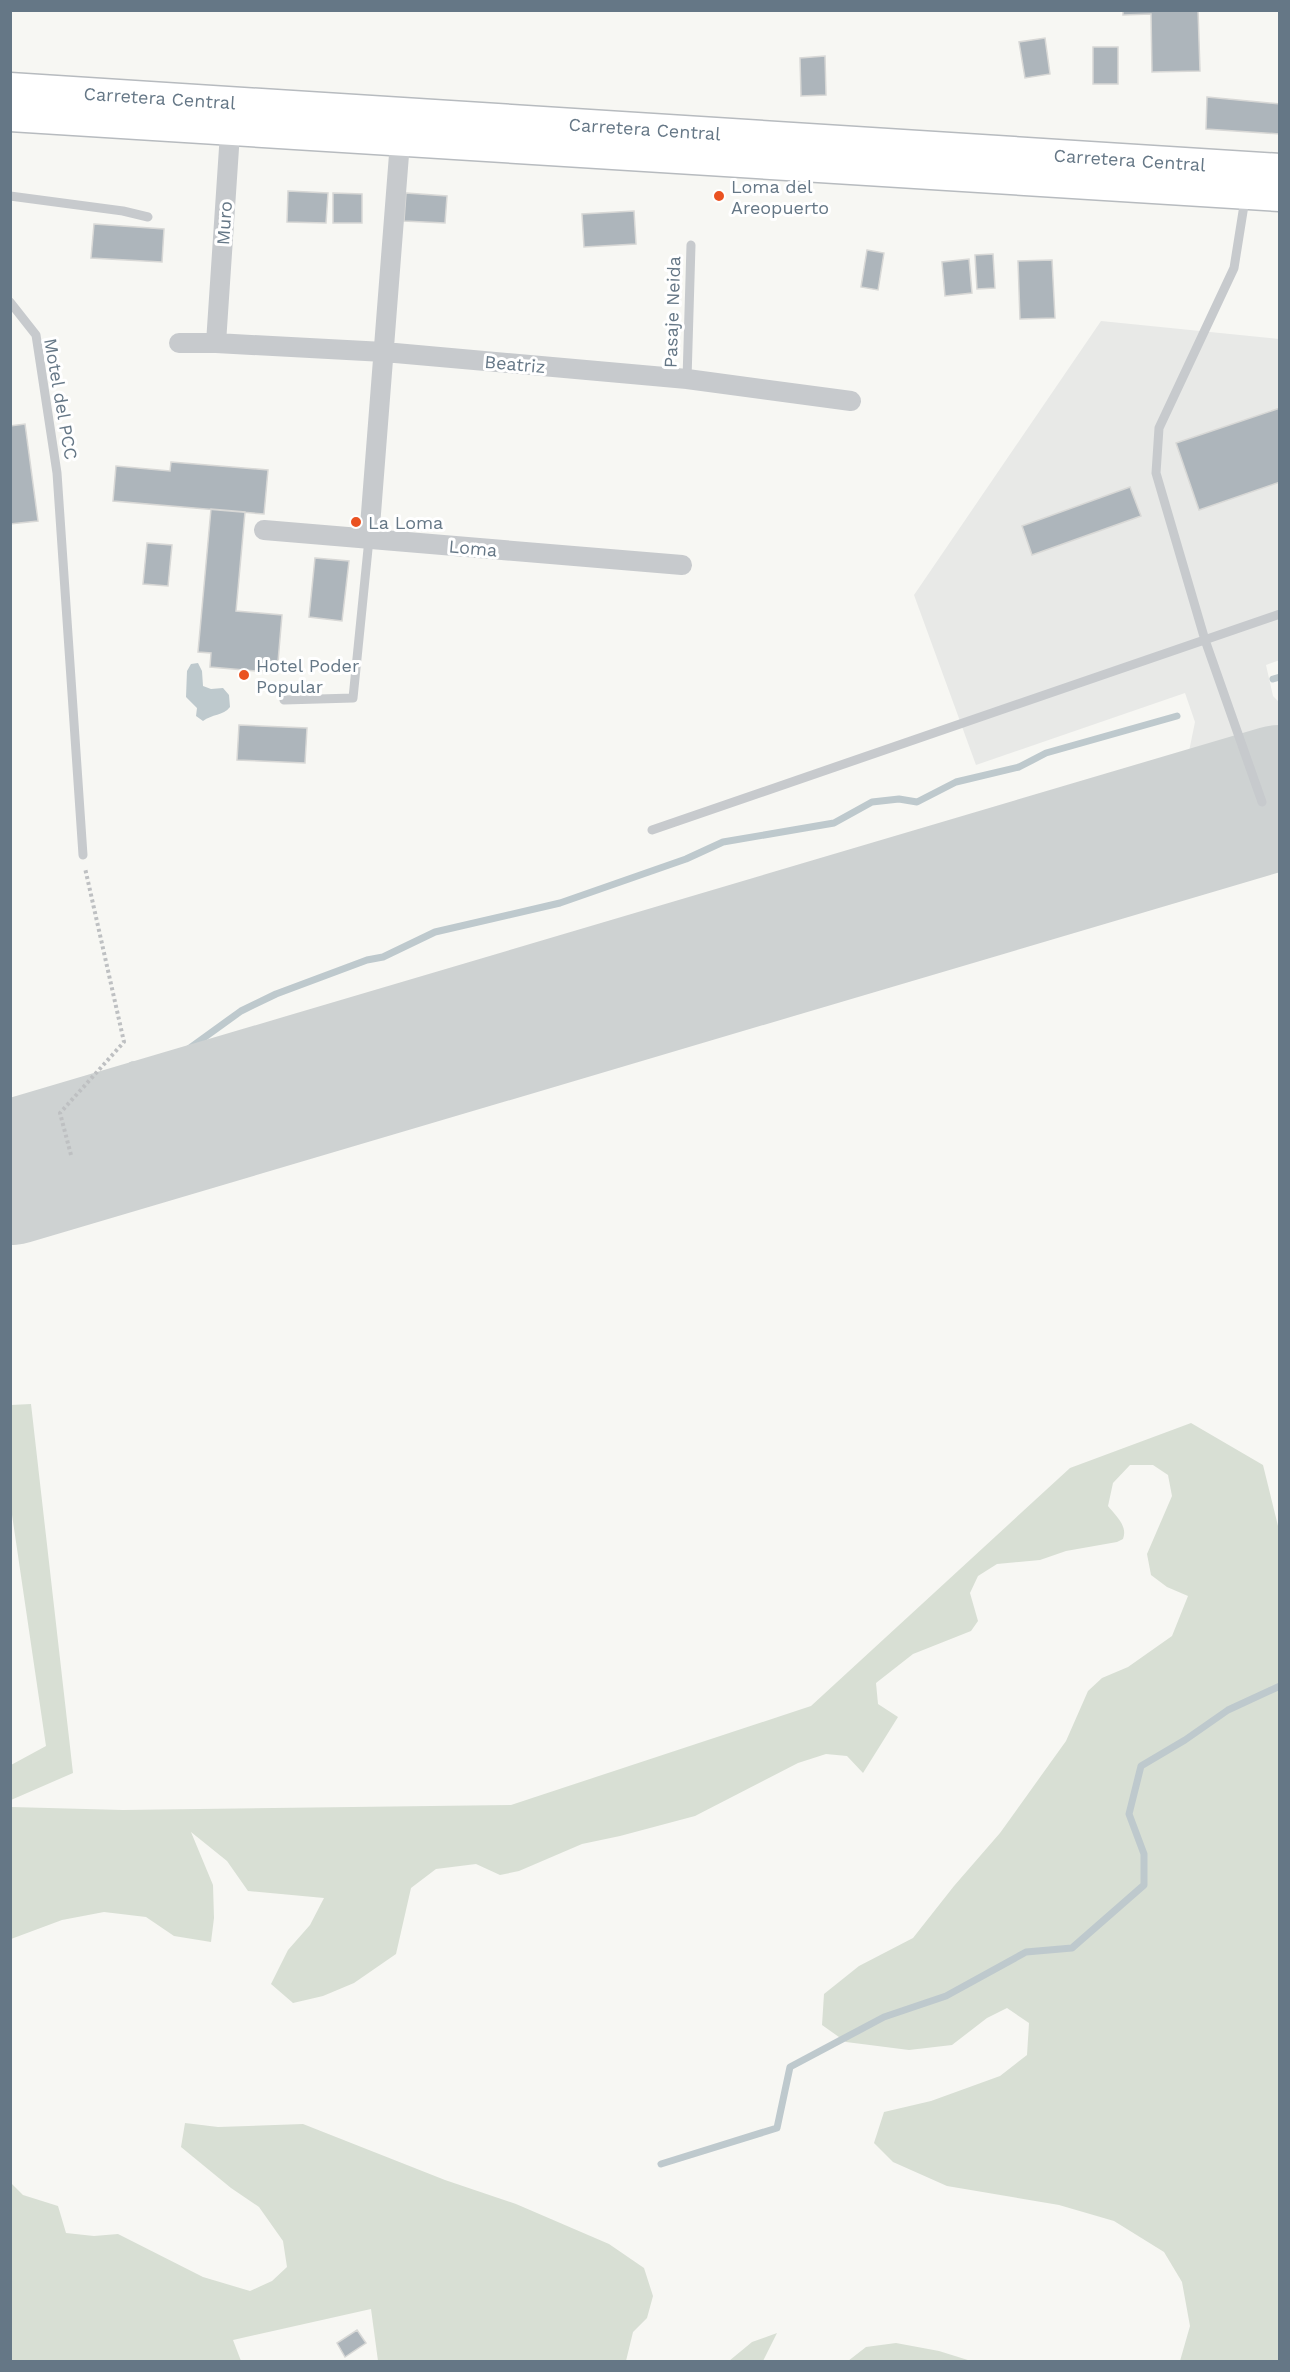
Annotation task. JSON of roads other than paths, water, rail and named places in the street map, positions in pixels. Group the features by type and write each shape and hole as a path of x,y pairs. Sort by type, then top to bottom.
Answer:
{"main road":[{"name":"Carretera Central","path":"10,88 231,117"},
{"name":"Carretera Central","path":"10,116 231,117 1248,181 1280,196"},
{"name":"Carretera Central","path":"1248,181 1280,169"}],"street":[{"name":"Muro","path":"216,343 231,117"},
{"path":"369,539 401,128"},
{"name":"Beatriz","path":"179,343 384,352 687,379 851,401"},
{"name":"Loma","path":"264,530 682,565"}],"lane":[{"path":"1248,181 1234,268 1159,428 1156,473 1205,640 1262,802"},
{"path":"10,196 123,211 148,217"},
{"name":"Pasaje Neida","path":"687,379 691,245"},
{"name":"Motel del PCC","path":"10,302 36,335 57,473 83,855"},
{"path":"284,700 353,698 369,539"},
{"path":"652,830 1280,614"}],"waterway":[{"path":"1273,679 1280,677"},
{"path":"98,1089 132,1065 169,1063 241,1011 276,994 367,960 383,957 435,932 560,903 686,859 723,842 834,823 872,802 899,799 917,802 956,782 1019,767 1046,753 1177,716"},
{"path":"661,2164 777,2128 790,2067 884,2017 946,1996 1026,1952 1072,1948 1144,1885 1144,1854 1129,1814 1141,1766 1185,1740 1228,1710 1280,1686"}],"place":[{"name":"Loma del Areopuerto","path":"719,196"},
{"name":"La Loma","path":"356,522"},
{"name":"Hotel Poder Popular","path":"244,675"}]}
